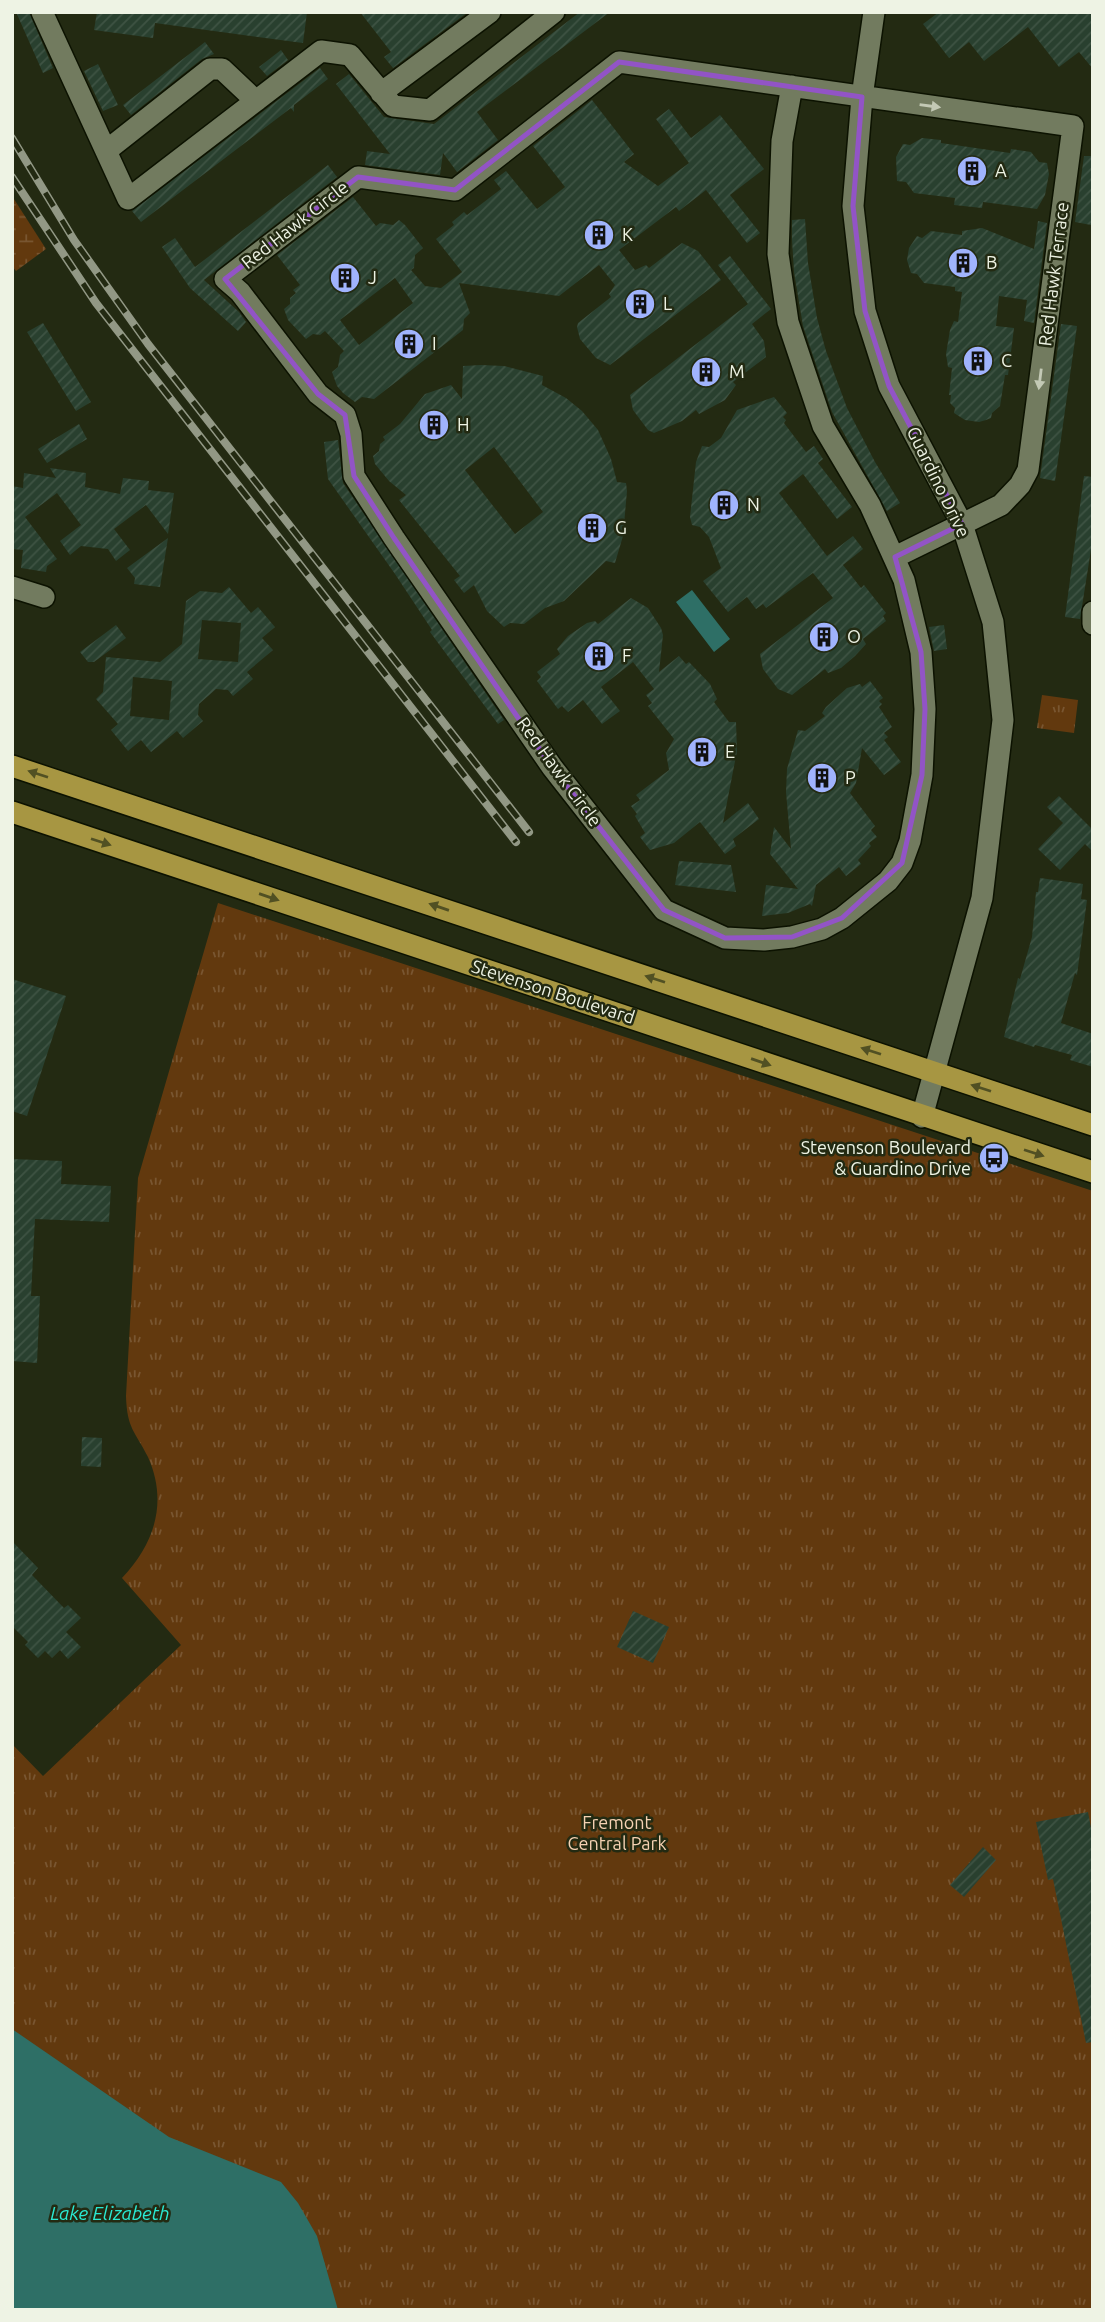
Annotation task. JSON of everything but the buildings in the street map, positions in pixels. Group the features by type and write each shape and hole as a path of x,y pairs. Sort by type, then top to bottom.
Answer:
{"main road":[{"path":"12,766 1093,1125"},
{"name":"Stevenson Boulevard","path":"12,813 1093,1172"}],"street":[{"path":"42,12 128,199 321,51 350,55 393,106 430,110 554,12"},
{"path":"381,93 490,12"},
{"name":"Guardino Drive","path":"874,12 862,97 853,206 865,311 890,386 962,524 993,622 1003,720 982,898 922,1117"},
{"name":"Red Hawk Circle","path":"792,86 782,141 778,254 788,322 823,426 870,505 895,557 909,599 921,652 925,709 922,775 910,841 902,863 874,893 842,918 822,929 792,937 764,940 725,938 664,910 552,766 354,476 351,434 345,415 318,394 240,292 225,279 358,177 455,190 619,62 792,86 862,97"},
{"path":"106,151 210,69 222,69 256,100"},
{"name":"Red Hawk Terrace","path":"862,97 1073,126 1028,470 1020,485 1001,505 895,557"},
{"path":"12,587 44,597"},
{"path":"1093,612 1093,624"}],"highlighted area":[{"path":"619,62 862,97 853,206 865,311 889,386 962,524 895,557 921,652 925,709 922,775 902,863 842,918 792,937 725,938 664,910 552,767 354,476 345,415 318,394 225,279 358,177 455,190"}],"green space":[{"path":"12,196 46,249 16,271 12,266"},
{"path":"1042,695 1078,700 1074,733 1037,728"},
{"name":"Fremont Central Park","path":"218,903 1093,1191 1093,2310 12,2310 12,1744 43,1776 181,1645 122,1578 143,1551 155,1521 157,1506 154,1474 130,1423 126,1396 138,1178"}],"water":[{"path":"692,590 730,639 714,652 676,602"},
{"name":"Lake Elizabeth","path":"12,2029 169,2137 281,2182 298,2203 317,2236 338,2310 12,2310"}],"railway":[{"path":"12,138 74,240 148,344 529,832"},
{"path":"12,177 96,303 516,842"}],"place":[{"name":"A","path":"972,171"},
{"name":"K","path":"599,235"},
{"name":"B","path":"963,263"},
{"name":"J","path":"345,278"},
{"name":"L","path":"640,304"},
{"name":"I","path":"409,344"},
{"name":"C","path":"978,361"},
{"name":"M","path":"706,372"},
{"name":"H","path":"434,425"},
{"name":"N","path":"724,505"},
{"name":"G","path":"592,528"},
{"name":"O","path":"824,637"},
{"name":"F","path":"599,656"},
{"name":"E","path":"702,752"},
{"name":"P","path":"822,778"},
{"name":"Stevenson Boulevard & Guardino Drive","path":"994,1158"}]}
